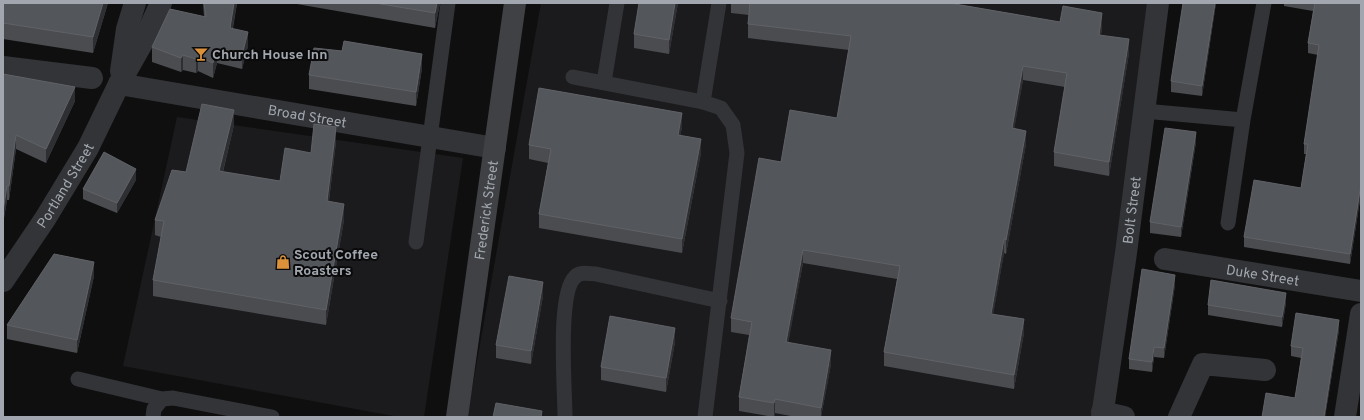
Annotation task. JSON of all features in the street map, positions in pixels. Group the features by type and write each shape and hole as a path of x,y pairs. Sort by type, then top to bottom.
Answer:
{"street":[{"name":"Portland Street","path":"119,84 127,29 135,3"},
{"name":"Portland Street","path":"3,281 45,219 88,148 119,84 145,38 161,3"},
{"name":"Frederick Street","path":"458,417 515,3"},
{"name":"Bolt Street","path":"1102,415 1126,253 1158,3"},
{"path":"3,67 92,78"},
{"name":"Broad Street","path":"119,84 494,148"},
{"name":"Duke Street","path":"1165,259 1361,291"},
{"path":"1345,417 1361,314"},
{"path":"1179,417 1203,364 1265,370"},
{"path":"1102,415 1124,417"}],"lane":[{"path":"416,242 448,3"},
{"path":"604,82 617,3"},
{"path":"704,102 719,3"},
{"path":"1228,223 1243,120 1264,3"},
{"path":"573,77 704,102 721,108 733,125 737,153 705,417"},
{"path":"1144,111 1243,120"},
{"path":"565,417 564,308 567,289 575,276 583,273 596,274 720,301"},
{"path":"78,379 162,399 173,398 272,417"},
{"path":"153,417 154,409 162,399"}],"shaded area":[{"path":"541,3 1157,3 1093,417 467,417"},
{"path":"177,117 463,158 424,417 399,417 123,366"}],"building":[{"path":"3,3 103,3 93,37 3,23"},
{"path":"204,3 234,3 230,28 248,32 242,55 217,49 213,63 198,56 196,59 183,55 181,58 152,47 170,9 206,17"},
{"path":"375,3 437,3 435,13"},
{"path":"639,3 675,3 669,40 634,34"},
{"path":"750,3 949,3 1060,22 1063,6 1102,13 1099,35 1129,39 1109,162 1054,152 1067,73 1023,66 1012,128 1026,131 1006,240 1004,239 991,314 1024,319 1014,375 884,352 900,266 803,250 786,342 831,350 821,408 775,399 774,403 739,397 752,322 731,318 759,158 781,162 790,110 837,118 851,36 748,24"},
{"path":"1183,3 1215,3 1202,86 1171,81"},
{"path":"1315,3 1361,3 1361,184 1350,254 1244,237 1254,180 1301,188 1308,144 1304,144 1319,45 1308,43"},
{"path":"344,41 422,54 416,92 309,75 314,48 342,51"},
{"path":"3,74 75,87 46,149 16,135 9,186 7,186 3,211"},
{"path":"539,88 682,113 678,135 701,139 682,239 539,214 551,149 529,145"},
{"path":"202,104 234,110 219,171 280,181 285,148 311,153 314,124 336,127 327,201 344,204 326,310 153,280 164,221 155,220 172,170 186,172"},
{"path":"1165,128 1196,132 1181,227 1150,222"},
{"path":"104,152 136,169 117,203 83,189"},
{"path":"54,254 94,262 77,340 7,325"},
{"path":"1142,269 1175,275 1164,348 1154,347 1152,362 1129,359"},
{"path":"509,276 543,282 531,351 496,345"},
{"path":"1211,280 1286,293 1282,317 1208,305"},
{"path":"1296,313 1339,320 1324,417 1262,417 1266,393 1295,398 1303,348 1291,346"},
{"path":"610,316 675,328 666,378 601,367"},
{"path":"496,403 542,411 541,417 493,417"}],"place":[{"name":"Church House Inn","path":"201,54"},
{"name":"Scout Coffee Roasters","path":"283,262"}]}
